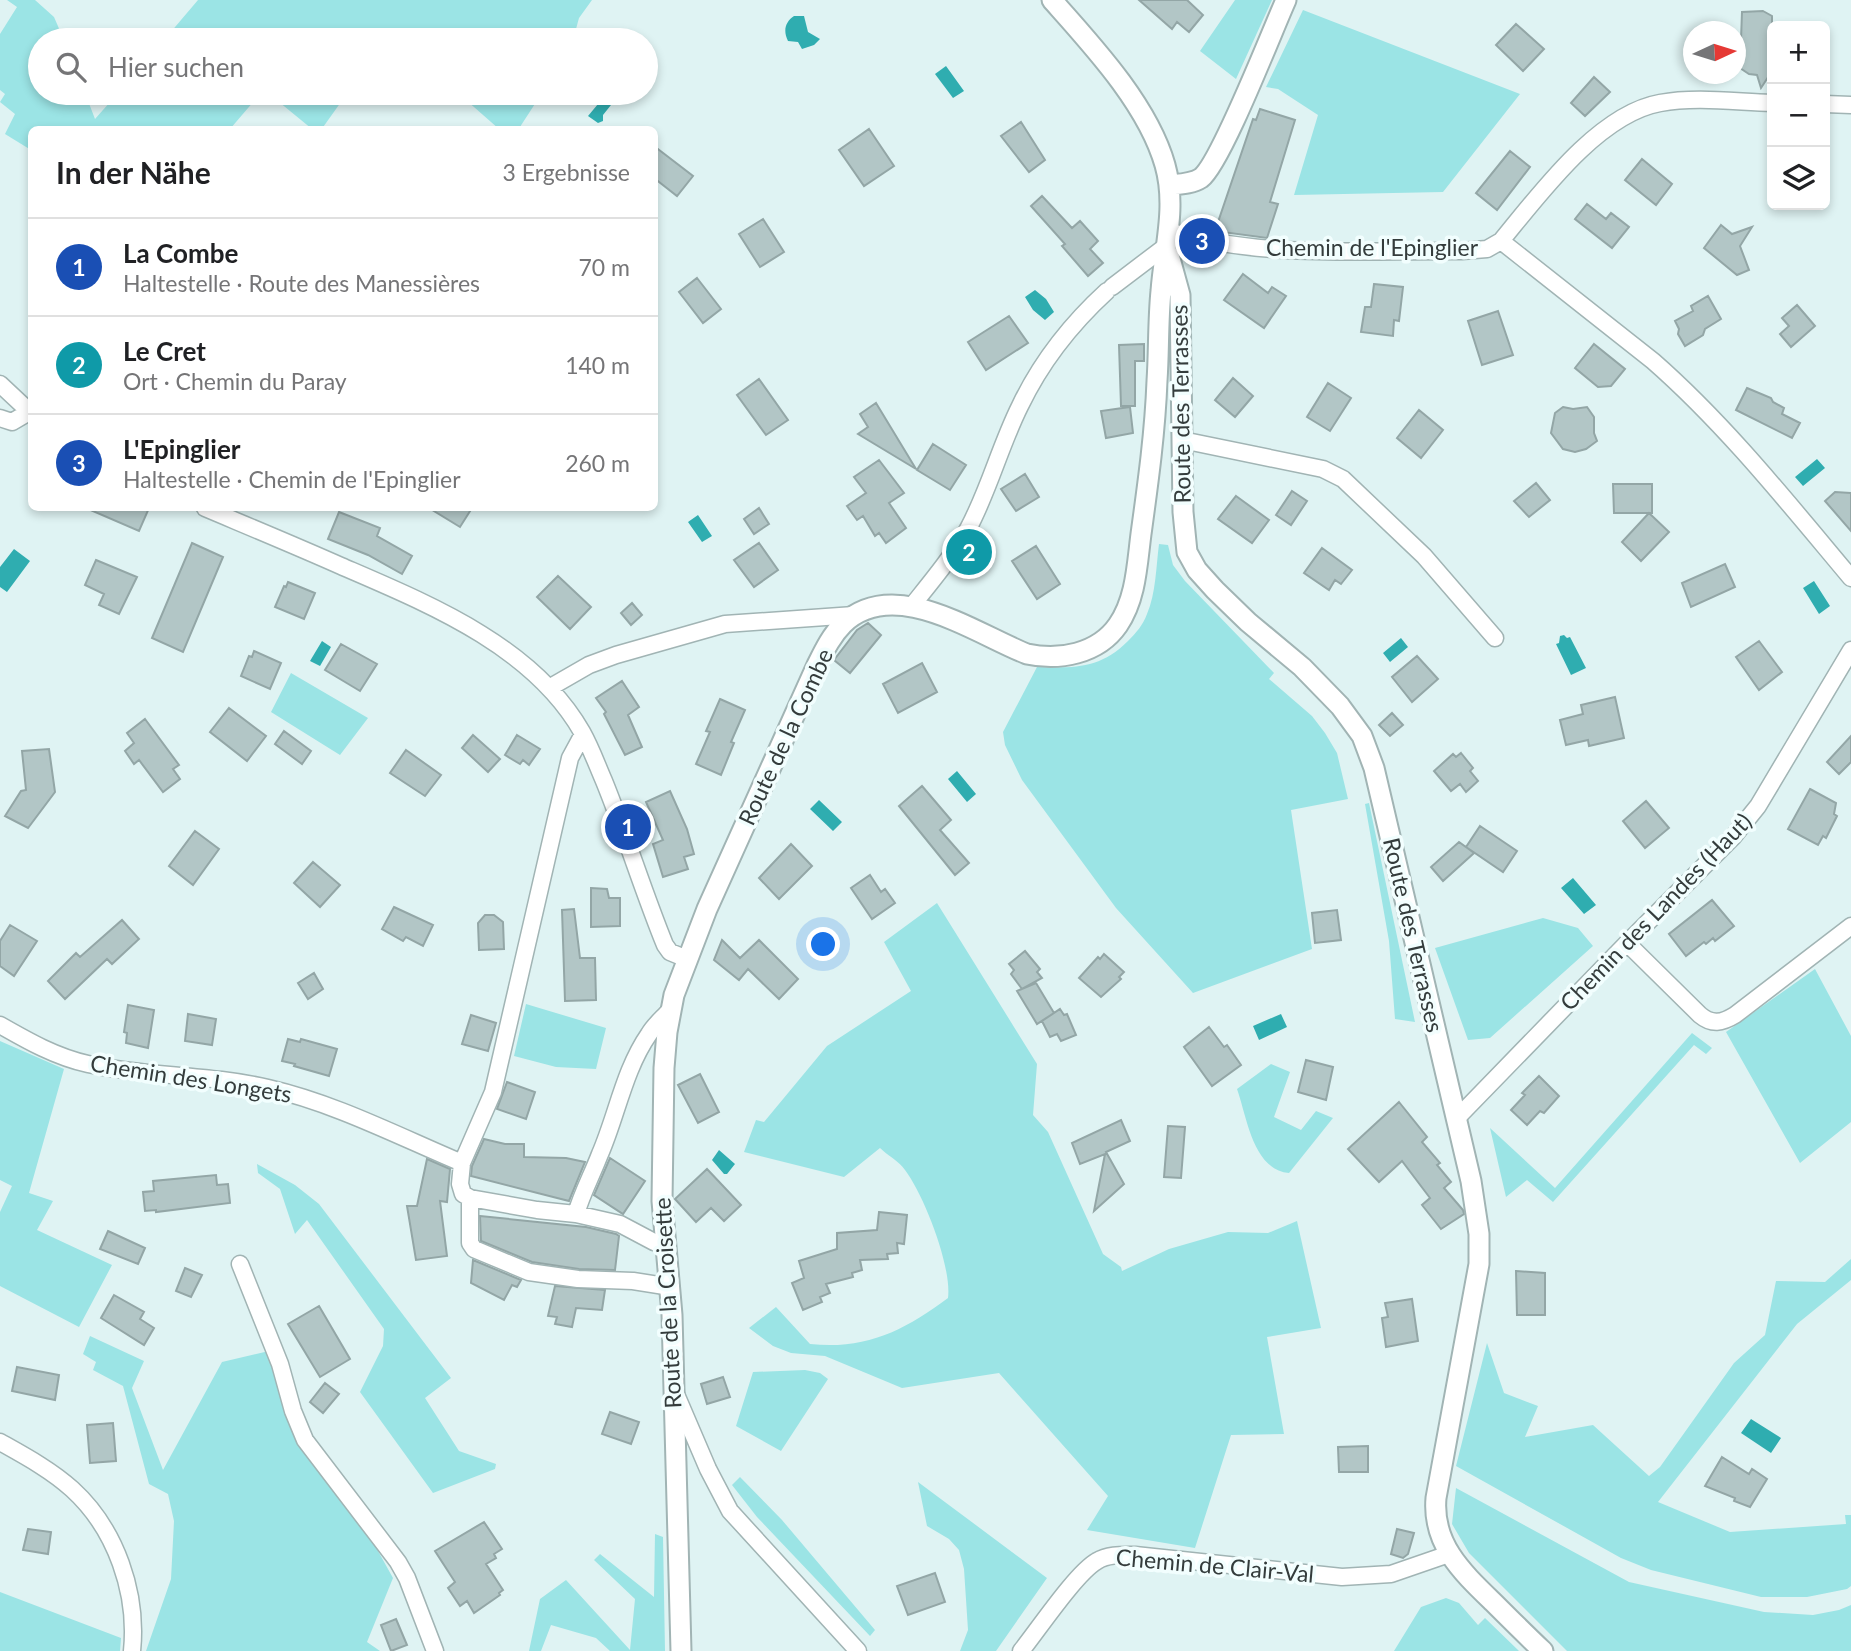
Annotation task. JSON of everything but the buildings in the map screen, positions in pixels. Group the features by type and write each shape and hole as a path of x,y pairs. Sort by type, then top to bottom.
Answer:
{"street":[{"path":"549,688 589,665 725,624 854,615 881,607 911,607 951,618 1013,648 1040,656 1078,653 1101,642 1118,625 1133,589 1152,460 1169,185 1160,151 1137,108 1099,55 1052,0"},
{"path":"1169,185 1194,181 1208,170 1239,108 1286,0"},
{"name":"Chemin de l'Epinglier","path":"1167,239 1295,250 1471,250 1493,247 1579,151 1636,111 1670,102 1767,103"},
{"path":"1830,104 1851,105"},
{"path":"911,607 954,552 969,527 1016,413 1035,379 1073,324 1167,239"},
{"name":"Route des Terrasses","path":"1167,239 1180,295 1184,533 1191,561 1233,608 1302,667 1332,697 1356,727 1367,749 1457,1118 1477,1219 1479,1257 1474,1298 1436,1498 1436,1519 1449,1554 1462,1572 1543,1651"},
{"path":"1501,241 1653,360 1676,382 1757,468 1851,578"},
{"path":"0,384 28,411"},
{"path":"0,418 16,421 28,414"},
{"path":"1182,440 1323,469 1343,479 1424,556 1495,638"},
{"path":"212,511 367,577 452,617 509,654 549,688 568,709 583,734 616,812 665,946 670,952 687,958"},
{"name":"Route de la Combe","path":"687,958 817,665 834,634 854,615"},
{"name":"Chemin des Landes (Haut)","path":"1457,1118 1733,837 1758,806 1851,650"},
{"path":"583,734 570,758 493,1092 462,1163 460,1184 463,1194 470,1198 576,1214 620,1224 664,1245"},
{"path":"1627,943 1700,1015 1709,1021 1721,1022 1735,1015 1851,926"},
{"name":"Route de la Croisette","path":"681,1651 671,1287 664,1245 662,1201 664,1068 670,1010 687,958"},
{"path":"576,1214 643,1042 670,1010"},
{"name":"Chemin des Longets","path":"0,1025 45,1050 85,1063 265,1087 301,1096 462,1163"},
{"path":"470,1198 470,1243 474,1249 513,1267 546,1275 633,1281 671,1287"},
{"path":"240,1264 280,1364 293,1411 305,1440 398,1562 407,1578 435,1651"},
{"path":"674,1390 708,1469 730,1511 858,1651"},
{"path":"0,1442 73,1490 99,1523 113,1547 128,1586 133,1615 132,1651"},
{"name":"Chemin de Clair-Val","path":"1021,1651 1078,1579 1090,1566 1103,1558 1135,1555 1342,1577 1391,1574 1449,1554"}],"shaded area":[{"path":"7,0 35,0 54,17 59,28 28,28 28,105 90,105 95,119 107,105 251,105 233,126 28,126 28,148 5,134 15,114 0,102 5,94 0,90 0,34 17,7"},
{"path":"198,0 592,0 579,18 576,28 174,28"},
{"path":"1235,0 1272,0 1236,79 1200,51"},
{"path":"1303,10 1520,94 1443,192 1294,195 1318,115 1278,89 1266,87"},
{"path":"794,16 804,16 808,32 820,39 814,45 802,49 798,42 788,41 786,27"},
{"path":"946,66 964,91 953,98 935,74"},
{"path":"283,105 339,105 324,126 308,126"},
{"path":"472,105 534,105 521,126 496,126"},
{"path":"597,105 611,105 603,115 603,121 598,123 588,116"},
{"path":"1035,290 1046,299 1054,312 1045,320 1033,310 1025,297"},
{"path":"1817,459 1825,468 1803,486 1795,477"},
{"path":"698,515 712,536 702,542 688,522"},
{"path":"1159,544 1168,545 1173,565 1185,581 1274,673 1269,679 1312,716 1325,733 1337,753 1348,799 1291,810 1312,949 1193,993 1116,908 1022,780 1005,745 1003,732 1037,667 1075,667 1097,662 1118,650 1136,632 1150,606"},
{"path":"14,549 30,561 7,592 0,587 0,567"},
{"path":"1814,581 1830,606 1819,614 1803,588"},
{"path":"1560,636 1570,637 1586,668 1571,675 1556,644 1559,643"},
{"path":"1401,638 1408,647 1390,662 1383,653"},
{"path":"322,641 331,647 320,666 310,661"},
{"path":"291,673 368,718 340,755 271,712"},
{"path":"957,771 976,794 967,802 948,779"},
{"path":"819,800 842,822 833,831 810,809"},
{"path":"1369,803 1415,1022 1395,1019 1389,941 1365,804"},
{"path":"1573,878 1596,905 1584,914 1561,888"},
{"path":"937,903 1037,1064 1033,1115 1048,1132 1103,1254 1121,1267 1122,1271 1169,1249 1228,1232 1268,1233 1297,1221 1321,1328 1267,1337 1284,1434 1231,1435 1195,1548 1087,1530 1108,1496 999,1373 902,1388 825,1356 791,1353 773,1346 749,1328 776,1307 810,1344 849,1344 900,1329 948,1298 946,1268 928,1213 902,1167 880,1148 844,1177 744,1152 756,1120 764,1122 827,1046 911,991 884,942"},
{"path":"1543,918 1578,928 1593,946 1490,1038 1468,1040 1435,948"},
{"path":"1815,969 1851,1036 1851,1122 1800,1163 1726,1032"},
{"path":"526,1004 606,1028 596,1069 556,1067 514,1056"},
{"path":"1281,1014 1287,1027 1259,1040 1253,1026"},
{"path":"1692,1033 1712,1048 1706,1054 1694,1045 1553,1202 1527,1180 1506,1197 1490,1128 1555,1188"},
{"path":"0,1041 64,1069 29,1193 53,1201 37,1230 112,1265 79,1327 0,1286 0,1212 12,1186 0,1180"},
{"path":"1271,1064 1290,1072 1274,1117 1301,1130 1316,1111 1333,1118 1289,1173 1277,1170 1267,1163 1259,1152 1248,1127 1237,1089"},
{"path":"719,1150 735,1164 727,1174 712,1160"},
{"path":"257,1164 295,1185 319,1204 451,1378 425,1398 459,1451 496,1464 495,1469 433,1493 360,1392 383,1346 384,1329 307,1220 295,1234 280,1189 258,1173"},
{"path":"1851,1259 1851,1280 1797,1324 1658,1502 1730,1532 1846,1524 1845,1515 1851,1515 1851,1586 1847,1589 1807,1597 1761,1597 1651,1570 1621,1558 1456,1466 1487,1343 1504,1393 1538,1406 1525,1437 1593,1425 1649,1476 1660,1467 1734,1363 1765,1335 1776,1281 1825,1282"},
{"path":"90,1336 144,1361 132,1388 163,1470 222,1362 269,1351 301,1448 368,1533 393,1578 367,1642 380,1651 146,1651 171,1579 174,1521 168,1494 149,1484 123,1386 93,1370 96,1362 83,1354"},
{"path":"805,1370 820,1373 828,1379 781,1451 736,1426 753,1372"},
{"path":"1751,1419 1781,1438 1771,1453 1741,1433"},
{"path":"740,1477 782,1520 875,1630 870,1636 757,1517 732,1485"},
{"path":"918,1482 1047,1578 996,1651 960,1651 968,1630 964,1569 959,1550 949,1539 927,1526"},
{"path":"1456,1488 1629,1582 1764,1612 1813,1615 1851,1605 1851,1651 1567,1651 1469,1553 1452,1524"},
{"path":"655,1534 663,1537 665,1651 610,1651 596,1638 551,1625 541,1651 529,1651 540,1599 566,1580 630,1650 635,1599 594,1560 600,1554 654,1597"},
{"path":"0,1592 121,1638 120,1651 0,1651"},
{"path":"1446,1598 1459,1603 1478,1625 1485,1618 1519,1651 1394,1651 1421,1607"}],"place":[{"name":"L'Epinglier","path":"1202,241"},
{"name":"Le Cret","path":"969,552"},
{"name":"La Combe","path":"628,827"}]}
